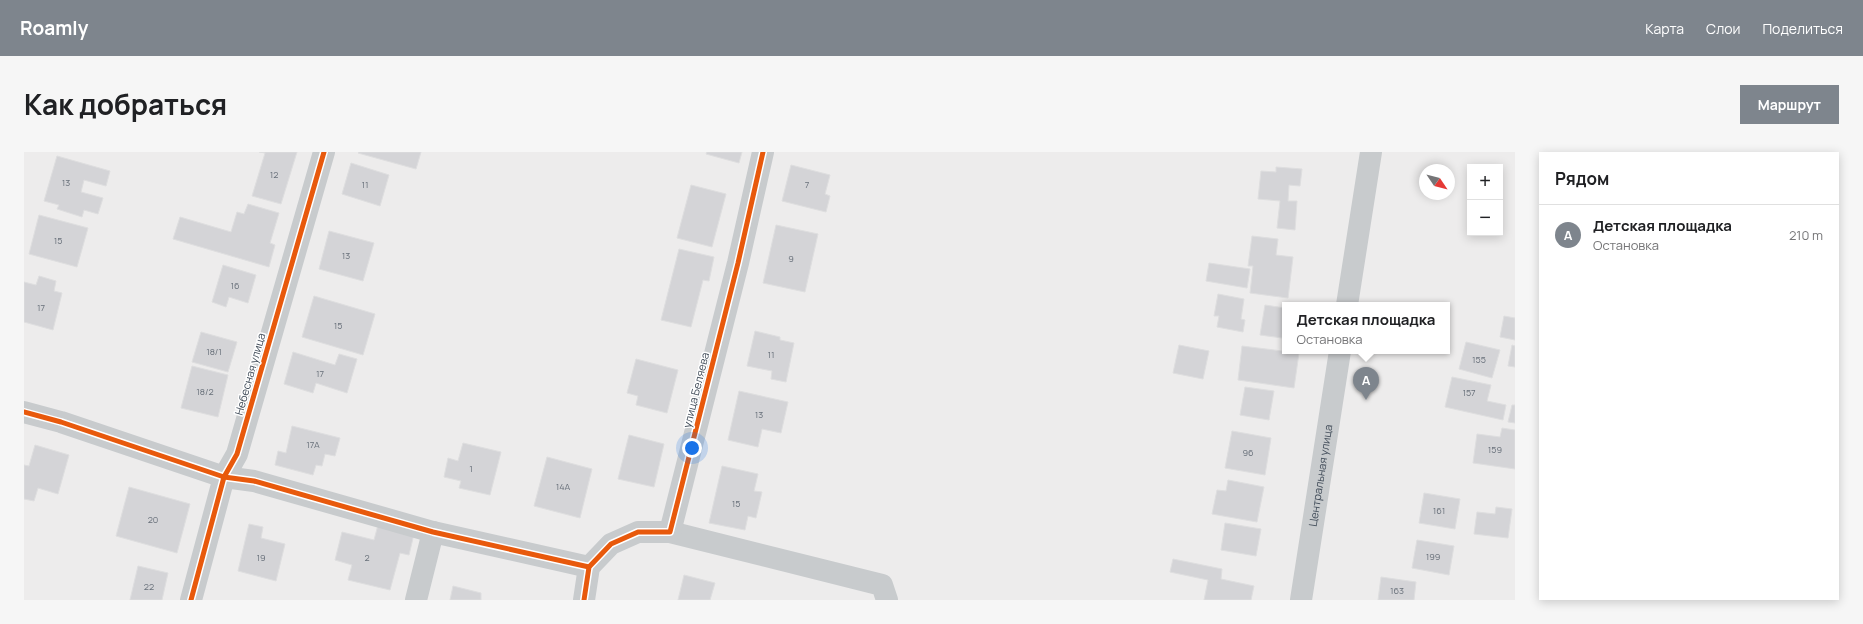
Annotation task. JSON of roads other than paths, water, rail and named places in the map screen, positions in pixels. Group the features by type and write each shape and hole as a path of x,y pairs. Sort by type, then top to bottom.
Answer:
{"street":[{"name":"Небесная улица","path":"191,600 224,477 237,454 324,152"},
{"name":"улица Беляева","path":"670,532 738,263 763,152"},
{"path":"1347,302 1370,152"},
{"name":"Центральная улица","path":"1300,600 1340,354"},
{"path":"24,412 61,422 224,477 254,481 433,532 589,567"},
{"path":"416,600 433,532"},
{"path":"584,600 589,567 611,544 638,532 670,532 884,592"}],"place":[{"name":"Детская площадка","path":"1366,400"}]}
